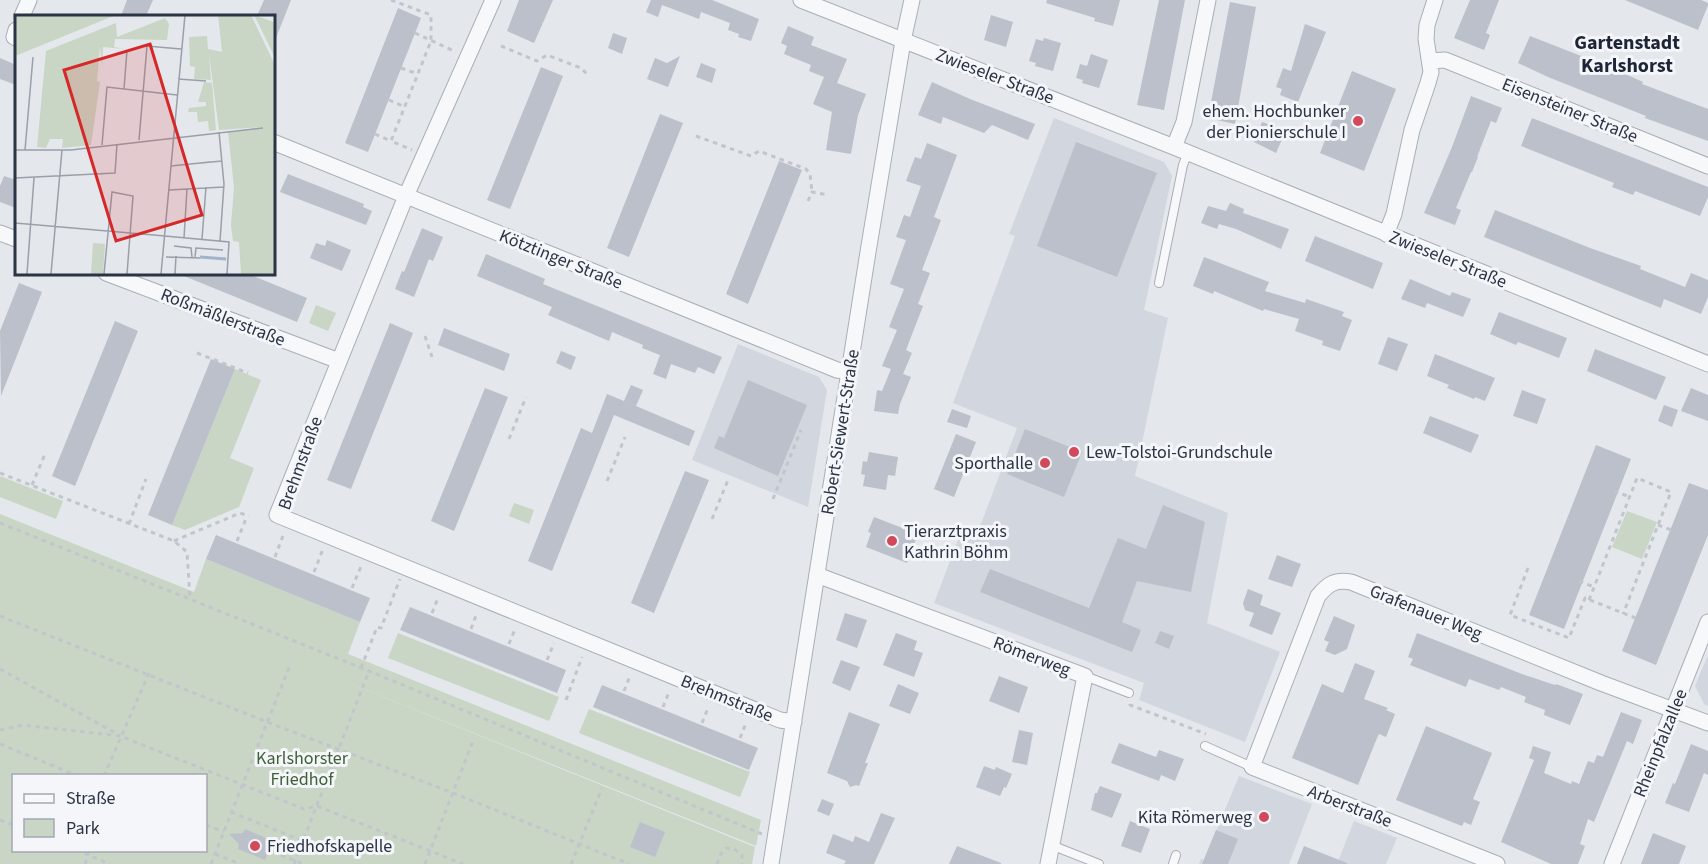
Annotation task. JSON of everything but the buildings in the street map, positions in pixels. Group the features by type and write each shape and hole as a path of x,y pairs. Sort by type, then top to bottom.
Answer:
{"street":[{"path":"22,15 28,0"},
{"name":"Brehmstraße","path":"493,0 406,196 277,515 780,720 794,722"},
{"name":"Zwieseler Straße","path":"801,0 1181,149 1708,364"},
{"name":"Robert-Siewert-Straße","path":"771,864 903,41 912,0"},
{"path":"1181,149 1184,122 1208,0"},
{"path":"1386,234 1394,214 1412,130 1431,72 1426,39 1427,25 1435,0"},
{"name":"Eisensteiner Straße","path":"1430,61 1445,60 1708,166"},
{"name":"Kötztinger Straße","path":"274,142 837,370 850,372"},
{"path":"0,233 15,239"},
{"name":"Roßmäßlerstraße","path":"109,274 339,362"},
{"name":"Römerweg","path":"817,575 1085,676 1048,864"},
{"name":"Grafenauer Weg","path":"1252,767 1318,596 1331,583 1342,580 1708,723"},
{"name":"Rheinpfalzallee","path":"1612,864 1708,622"},
{"name":"Arberstraße","path":"1252,767 1497,864"}],"lane":[{"path":"1159,283 1183,165 1181,149"},
{"path":"1085,676 1129,693"},
{"name":"Arberstraße","path":"1205,746 1252,767"},
{"path":"1051,845 1099,864"},
{"path":"1173,864 1176,855"}],"path":[{"path":"391,0 431,15 431,41 391,141"},
{"path":"415,33 468,57"},
{"path":"501,46 537,61 547,55 581,68 586,74"},
{"path":"401,68 418,74"},
{"path":"388,100 405,107"},
{"path":"375,135 425,155"},
{"path":"696,136 751,156 759,151 806,169 810,174 812,192 808,201"},
{"path":"812,192 828,195"},
{"path":"425,336 432,357"},
{"path":"197,353 248,373"},
{"path":"509,439 526,396"},
{"path":"773,499 801,430"},
{"path":"607,481 625,437"},
{"path":"32,486 45,454"},
{"path":"0,473 174,541 187,552 190,599"},
{"path":"1589,600 1637,478 1671,492 1623,614"},
{"path":"129,524 146,479"},
{"path":"712,519 728,480"},
{"path":"1614,491 1630,497"},
{"path":"174,541 240,513 248,516 237,541"},
{"path":"0,523 369,671 775,840"},
{"path":"1658,525 1674,531"},
{"path":"275,556 285,531"},
{"path":"314,572 324,546"},
{"path":"352,588 363,562"},
{"path":"1528,568 1510,615 1569,638 1585,598 1638,619"},
{"path":"361,668 377,627 381,628 401,577"},
{"path":"1579,581 1594,587"},
{"path":"432,613 440,592"},
{"path":"471,628 479,608"},
{"path":"0,616 629,864"},
{"path":"508,644 517,623"},
{"path":"547,660 556,639"},
{"path":"566,700 585,650"},
{"path":"211,864 290,665"},
{"path":"0,669 120,736 304,809 317,806 463,864"},
{"path":"624,691 633,669"},
{"path":"295,862 369,671"},
{"path":"105,774 148,673"},
{"path":"663,707 672,685"},
{"path":"1129,693 1130,705 1207,734"},
{"path":"702,723 711,700"},
{"path":"740,738 749,716"},
{"path":"0,730 23,725 120,736"},
{"path":"425,864 473,741"},
{"path":"0,744 73,774"},
{"path":"571,864 602,788"},
{"path":"231,812 303,841"},
{"path":"207,825 224,832"},
{"path":"717,864 726,848 734,849 742,855 742,864"},
{"path":"85,864 88,853 110,864"},
{"path":"215,854 240,864"},
{"path":"281,855 303,864"}],"shaded area":[{"name":"Lew-Tolstoi-Grundschule","path":"1054,118 1164,162 1172,176 1144,310 1168,318 1135,476 1228,513 1207,623 1280,652 1245,742 1139,700 1144,683 934,603 963,527 978,532 1017,428 953,403 1015,236 1009,234"},
{"path":"738,344 819,377 827,390 808,507 692,460"},
{"path":"1708,655 1708,706 1704,704 1695,686"},
{"name":"Kita Römerweg","path":"1239,776 1312,804 1289,864 1199,864 1201,859 1204,860"},
{"path":"1354,821 1397,838 1386,864 1337,864"}],"green space":[{"path":"316,305 336,313 328,331 309,323"},
{"path":"235,369 261,380 230,458 254,468 239,507 185,530 172,525"},
{"path":"0,476 63,501 56,519 0,497"},
{"path":"514,503 534,510 529,524 509,516"},
{"path":"1627,511 1657,522 1642,559 1612,547"},
{"name":"Karlshorster Friedhof","path":"0,514 194,592 206,559 360,622 348,654 761,820 756,846 309,667 755,847 752,864 0,864"},
{"path":"398,633 559,697 549,721 388,658"},
{"path":"589,709 750,772 740,797 579,733"}],"place":[{"name":"ehem. Hochbunker der Pionierschule I","path":"1358,121"},
{"name":"Lew-Tolstoi-Grundschule","path":"1074,452"},
{"name":"Sporthalle","path":"1045,463"},
{"name":"Tierarztpraxis Kathrin Böhm","path":"892,541"},
{"name":"Kita Römerweg","path":"1264,817"},
{"name":"Friedhofskapelle","path":"255,846"}],"district":[{"name":"Gartenstadt Karlshorst","path":"1627,54"}]}
